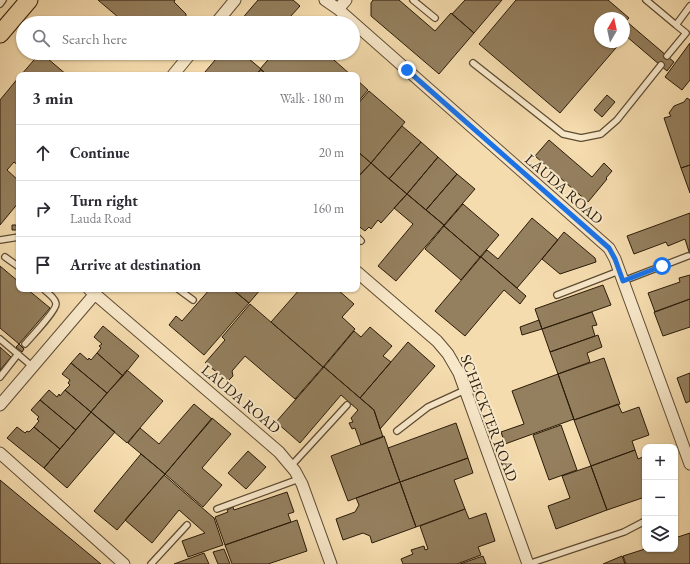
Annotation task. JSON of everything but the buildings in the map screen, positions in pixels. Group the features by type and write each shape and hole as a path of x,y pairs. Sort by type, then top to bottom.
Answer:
{"main road":[{"path":"0,34 29,0"}],"street":[{"path":"222,16 235,0"},
{"name":"LAUDA ROAD","path":"326,0 346,16"},
{"path":"338,9 346,0"},
{"name":"LAUDA ROAD","path":"360,28 609,248 615,259 690,464"},
{"path":"175,72 185,60"},
{"name":"SCHECKTER ROAD","path":"360,275 437,341 448,354 465,390 528,564"},
{"path":"0,405 93,292"},
{"name":"LAUDA ROAD","path":"95,292 279,452 299,478 309,502 328,563"},
{"path":"0,453 124,564"}],"lane":[{"path":"0,4 4,0"},
{"path":"413,0 435,18"},
{"path":"646,0 686,33 667,56"},
{"path":"676,25 690,6"},
{"path":"473,63 563,134 581,138 601,134 617,120 660,64"},
{"path":"0,240 16,237"},
{"path":"623,281 688,256"},
{"path":"5,257 16,265"},
{"path":"557,295 619,271"},
{"path":"24,344 54,309 56,302 47,292"},
{"path":"182,292 193,300"},
{"path":"0,339 33,366"},
{"path":"0,377 18,354"},
{"path":"397,431 428,408 465,390"},
{"path":"291,466 347,405"},
{"path":"217,509 299,478"},
{"path":"528,564 624,532 642,522"},
{"path":"151,564 187,525"}],"route":[{"path":"407,70 609,248 615,259 623,281 662,266"}]}
